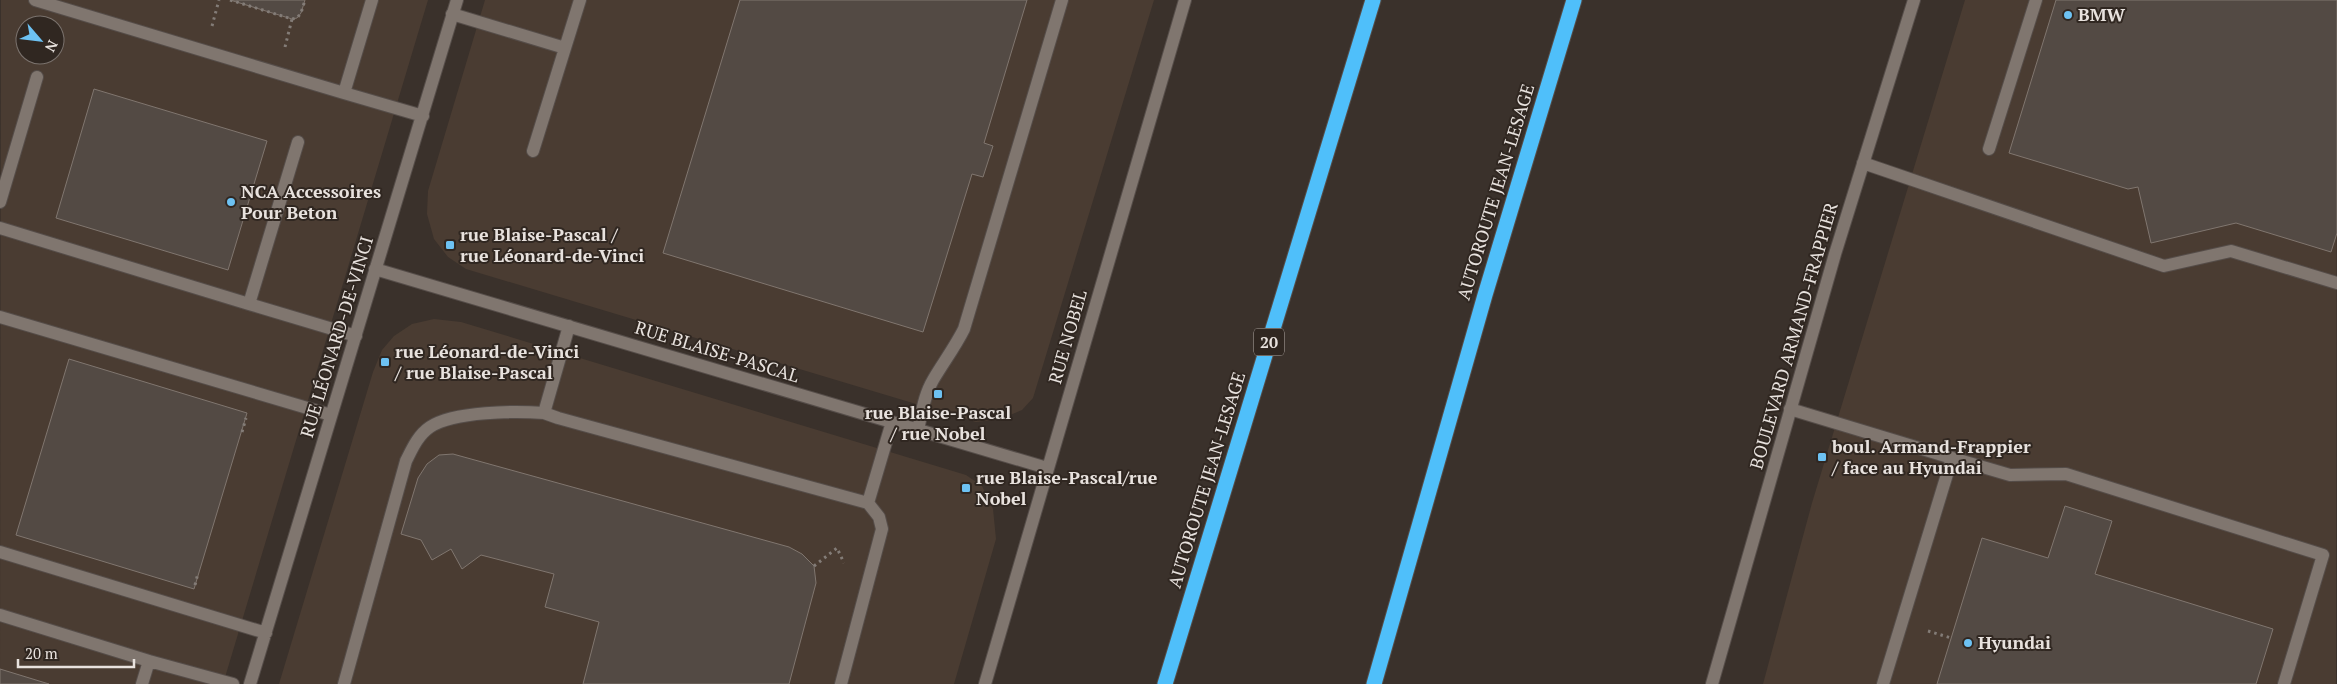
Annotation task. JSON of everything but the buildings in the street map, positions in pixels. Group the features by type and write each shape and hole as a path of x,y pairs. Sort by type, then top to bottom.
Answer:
{"highway":[{"name":"AUTOROUTE JEAN-LESAGE","path":"1166,684 1374,0"},
{"name":"AUTOROUTE JEAN-LESAGE","path":"1374,684 1488,286 1574,0"}],"street":[{"path":"35,0 422,116"},
{"path":"344,92 372,0"},
{"name":"RUE LÉONARD-DE-VINCI","path":"250,684 457,0"},
{"path":"533,151 580,0"},
{"path":"918,430 930,386 955,348 964,329 1062,0"},
{"name":"RUE NOBEL","path":"985,684 1185,0"},
{"name":"BOULEVARD ARMAND-FRAPPIER","path":"1712,684 1790,409 1863,163 1914,0"},
{"path":"1989,149 2036,0"},
{"path":"452,14 565,48"},
{"path":"0,202 37,77"},
{"path":"250,304 298,142"},
{"path":"1863,163 2164,266 2231,251 2337,283"},
{"path":"0,228 356,336"},
{"name":"RUE BLAISE-PASCAL","path":"376,269 1047,468"},
{"path":"0,317 331,415"},
{"path":"544,413 569,326"},
{"path":"1790,409 2010,475 2066,474 2323,555 2284,684"},
{"path":"344,684 406,461 418,438 430,427 444,420 511,411 544,413 868,502 879,517 882,529 841,684"},
{"path":"868,502 892,422"},
{"path":"1883,684 1952,458"},
{"path":"0,552 266,633"},
{"path":"0,615 149,661 233,684"},
{"path":"142,684 149,661"}],"path":[{"path":"230,0 292,19 297,18 301,13 305,0"},
{"path":"814,566 838,548 846,568"},
{"path":"1926,630 1951,638"}],"shaded area":[{"path":"1,0 428,0 223,684 0,684"},
{"path":"485,0 1154,0 1033,398 1022,410 1000,419 976,422 466,269 448,257 434,239 427,214 428,191"},
{"path":"1965,0 2337,0 2336,684 1763,684 1812,503"},
{"path":"434,319 461,322 966,475 982,486 993,509 996,539 954,684 279,684 373,372 382,350 394,336 412,324"}],"place":[{"name":"BMW","path":"2068,15"},
{"name":"NCA Accessoires Pour Beton","path":"231,202"},
{"name":"rue Blaise-Pascal / rue Léonard-de-Vinci","path":"450,245"},
{"name":"rue Léonard-de-Vinci / rue Blaise-Pascal","path":"385,362"},
{"name":"rue Blaise-Pascal / rue Nobel","path":"938,394"},
{"name":"boul. Armand-Frappier / face au Hyundai","path":"1822,457"},
{"name":"rue Blaise-Pascal/rue Nobel","path":"966,488"},
{"name":"Hyundai","path":"1968,643"}]}
